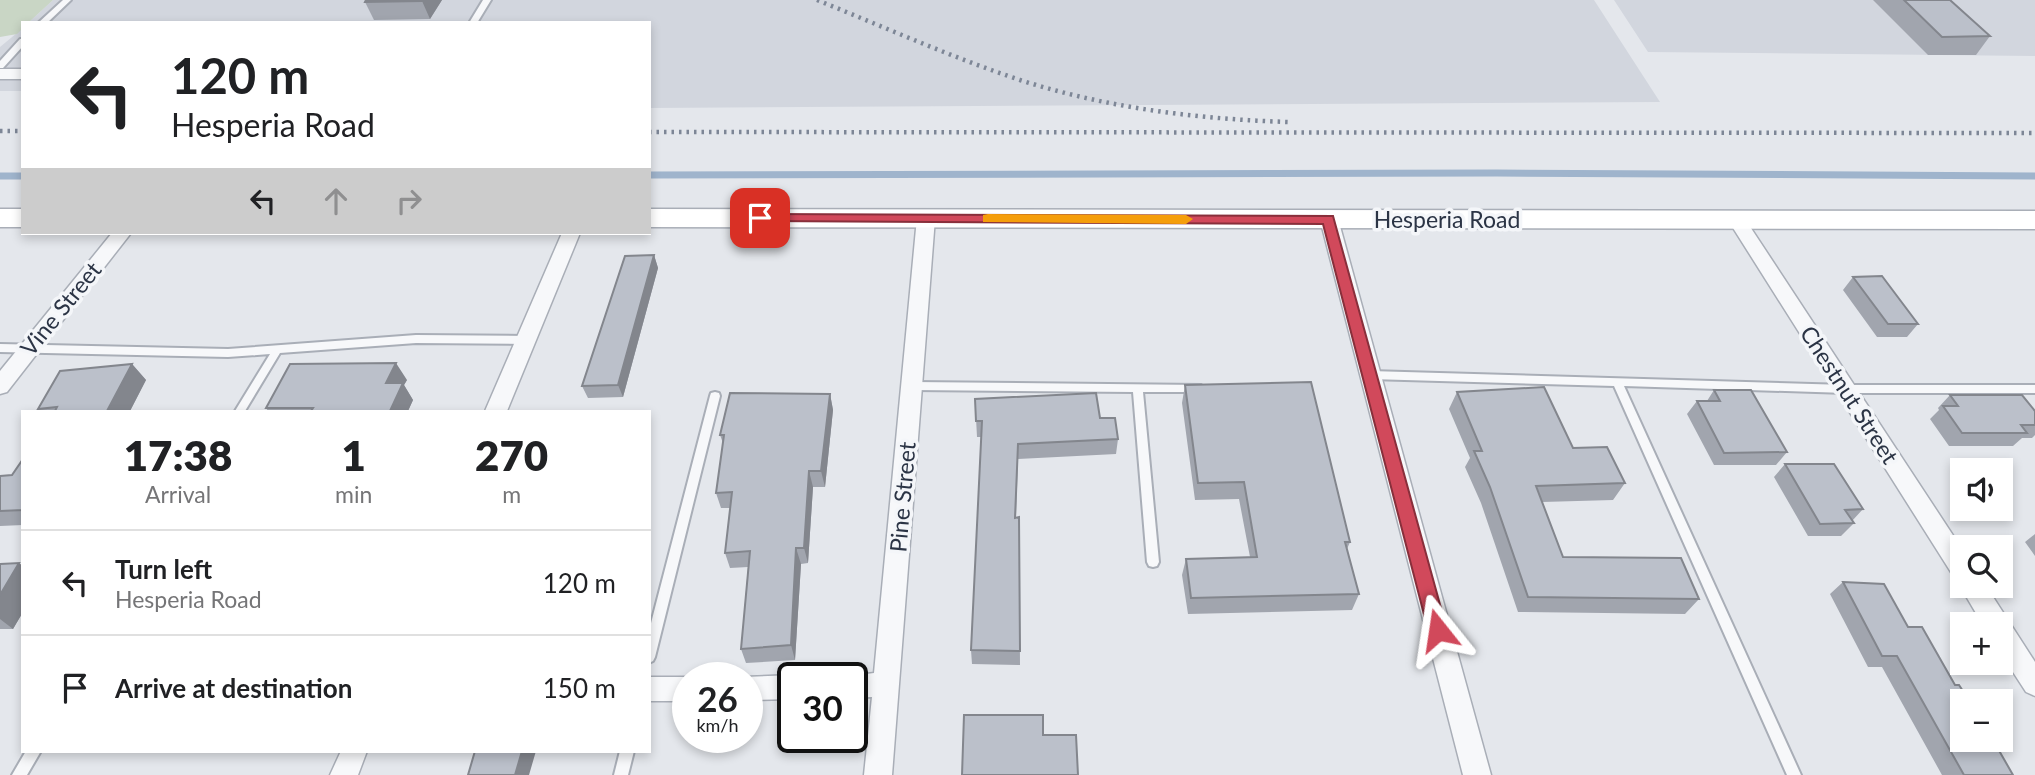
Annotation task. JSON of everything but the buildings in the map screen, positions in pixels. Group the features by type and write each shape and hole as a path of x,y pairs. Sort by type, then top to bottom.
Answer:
{"main road":[{"path":"0,218 21,218"},
{"name":"Hesperia Road","path":"651,218 2035,220"}],"street":[{"path":"0,74 21,74"},
{"name":"Pine Street","path":"878,775 926,219"},
{"path":"1329,219 1477,775"},
{"name":"Chestnut Street","path":"1737,220 1950,551"},
{"name":"Vine Street","path":"0,386 120,235"},
{"path":"496,410 570,235"},
{"path":"2013,650 2035,684"},
{"path":"868,686 886,685"},
{"path":"651,689 672,689"},
{"path":"344,775 353,753"}],"lane":[{"path":"44,21 67,0"},
{"path":"473,21 487,0"},
{"path":"0,65 21,43"},
{"path":"0,348 228,353 416,339 526,340"},
{"path":"241,410 277,349"},
{"path":"1370,375 1846,389 2035,389"},
{"path":"1617,382 1794,775"},
{"path":"913,386 1139,390 1207,388"},
{"path":"1139,390 1153,562"},
{"path":"651,649 715,396"},
{"path":"19,775 33,753"},
{"path":"621,775 626,753"}],"shaded area":[{"path":"53,0 1594,0 1660,102 651,108 651,21 30,21"},
{"path":"1614,0 2035,0 2035,56 1648,52"},
{"path":"21,30 21,91 0,91 0,47"}],"green space":[{"path":"0,0 53,0 30,21 21,21 21,30 17,34 0,37"}],"waterway":[{"path":"651,175 1497,173 2035,176"},
{"path":"0,176 21,176"}],"railway":[{"path":"817,0 969,62 1053,90 1119,105 1186,115 1288,122"},
{"path":"0,131 21,131"},
{"path":"651,132 2035,133"}],"slow traffic":[{"path":"988,219 1186,219"}],"route":[{"path":"760,218 1329,219 1438,630"}]}
